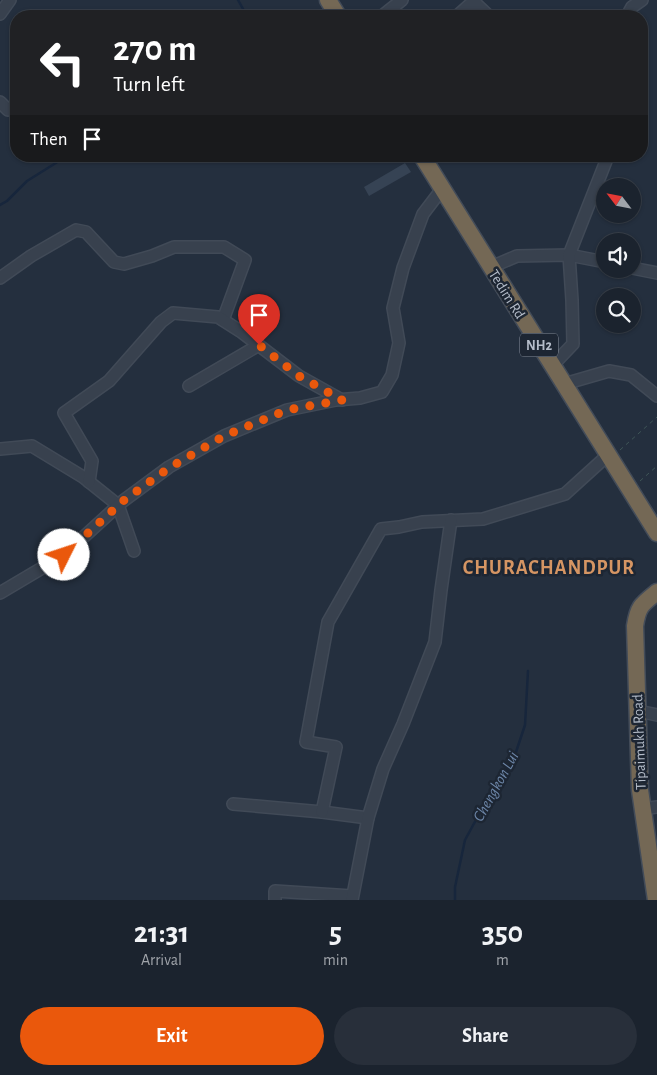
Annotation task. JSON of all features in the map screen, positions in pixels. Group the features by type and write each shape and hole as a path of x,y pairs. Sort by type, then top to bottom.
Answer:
{"highway":[{"name":"Tedim Rd","path":"426,162 657,533"},
{"name":"Tipaimukh Road","path":"656,900 650,808 640,790 635,626 637,612 643,602 657,592"}],"street":[{"path":"0,14 10,0"},
{"path":"390,10 402,0"},
{"path":"629,8 642,0"},
{"path":"463,10 474,1 483,10"},
{"path":"552,366 573,344 569,255 606,162"},
{"path":"0,593 64,555 118,505 169,468 224,436 287,410 360,398 382,392 392,375 399,343 393,308 403,268 424,214 442,189"},
{"path":"0,278 31,256 76,230 86,232 114,262 124,264 174,247 224,247 245,260 223,320"},
{"path":"491,267 517,256 569,255 596,260"},
{"path":"641,270 657,274"},
{"path":"89,482 92,461 64,413 109,381 161,322 173,313 218,317 240,331 299,376 342,400"},
{"path":"190,386 259,345"},
{"path":"564,384 609,371 631,376 657,396"},
{"path":"0,449 32,446 83,477 118,505 134,551"},
{"path":"322,812 336,748 306,742 328,622 381,529 422,522 484,519 565,494 609,457"},
{"path":"274,900 275,891 352,898 368,818 383,769 435,642 451,520"},
{"path":"638,711 657,715"},
{"path":"233,804 368,818"}],"path":[{"path":"609,457 657,417"},
{"path":"630,490 657,466"}],"building":[{"path":"405,163 411,172 369,196 364,187"}],"waterway":[{"path":"238,0 244,10"},
{"path":"0,205 7,201 27,181 57,162"},
{"name":"Chengkon Lui","path":"455,900 455,887 465,840 514,758 525,725 528,671"}],"district":[{"name":"CHURACHANDPUR","path":"549,567"}],"route":[{"path":"64,555 123,501 169,468 224,436 287,410 342,400 299,376 259,345"}]}
